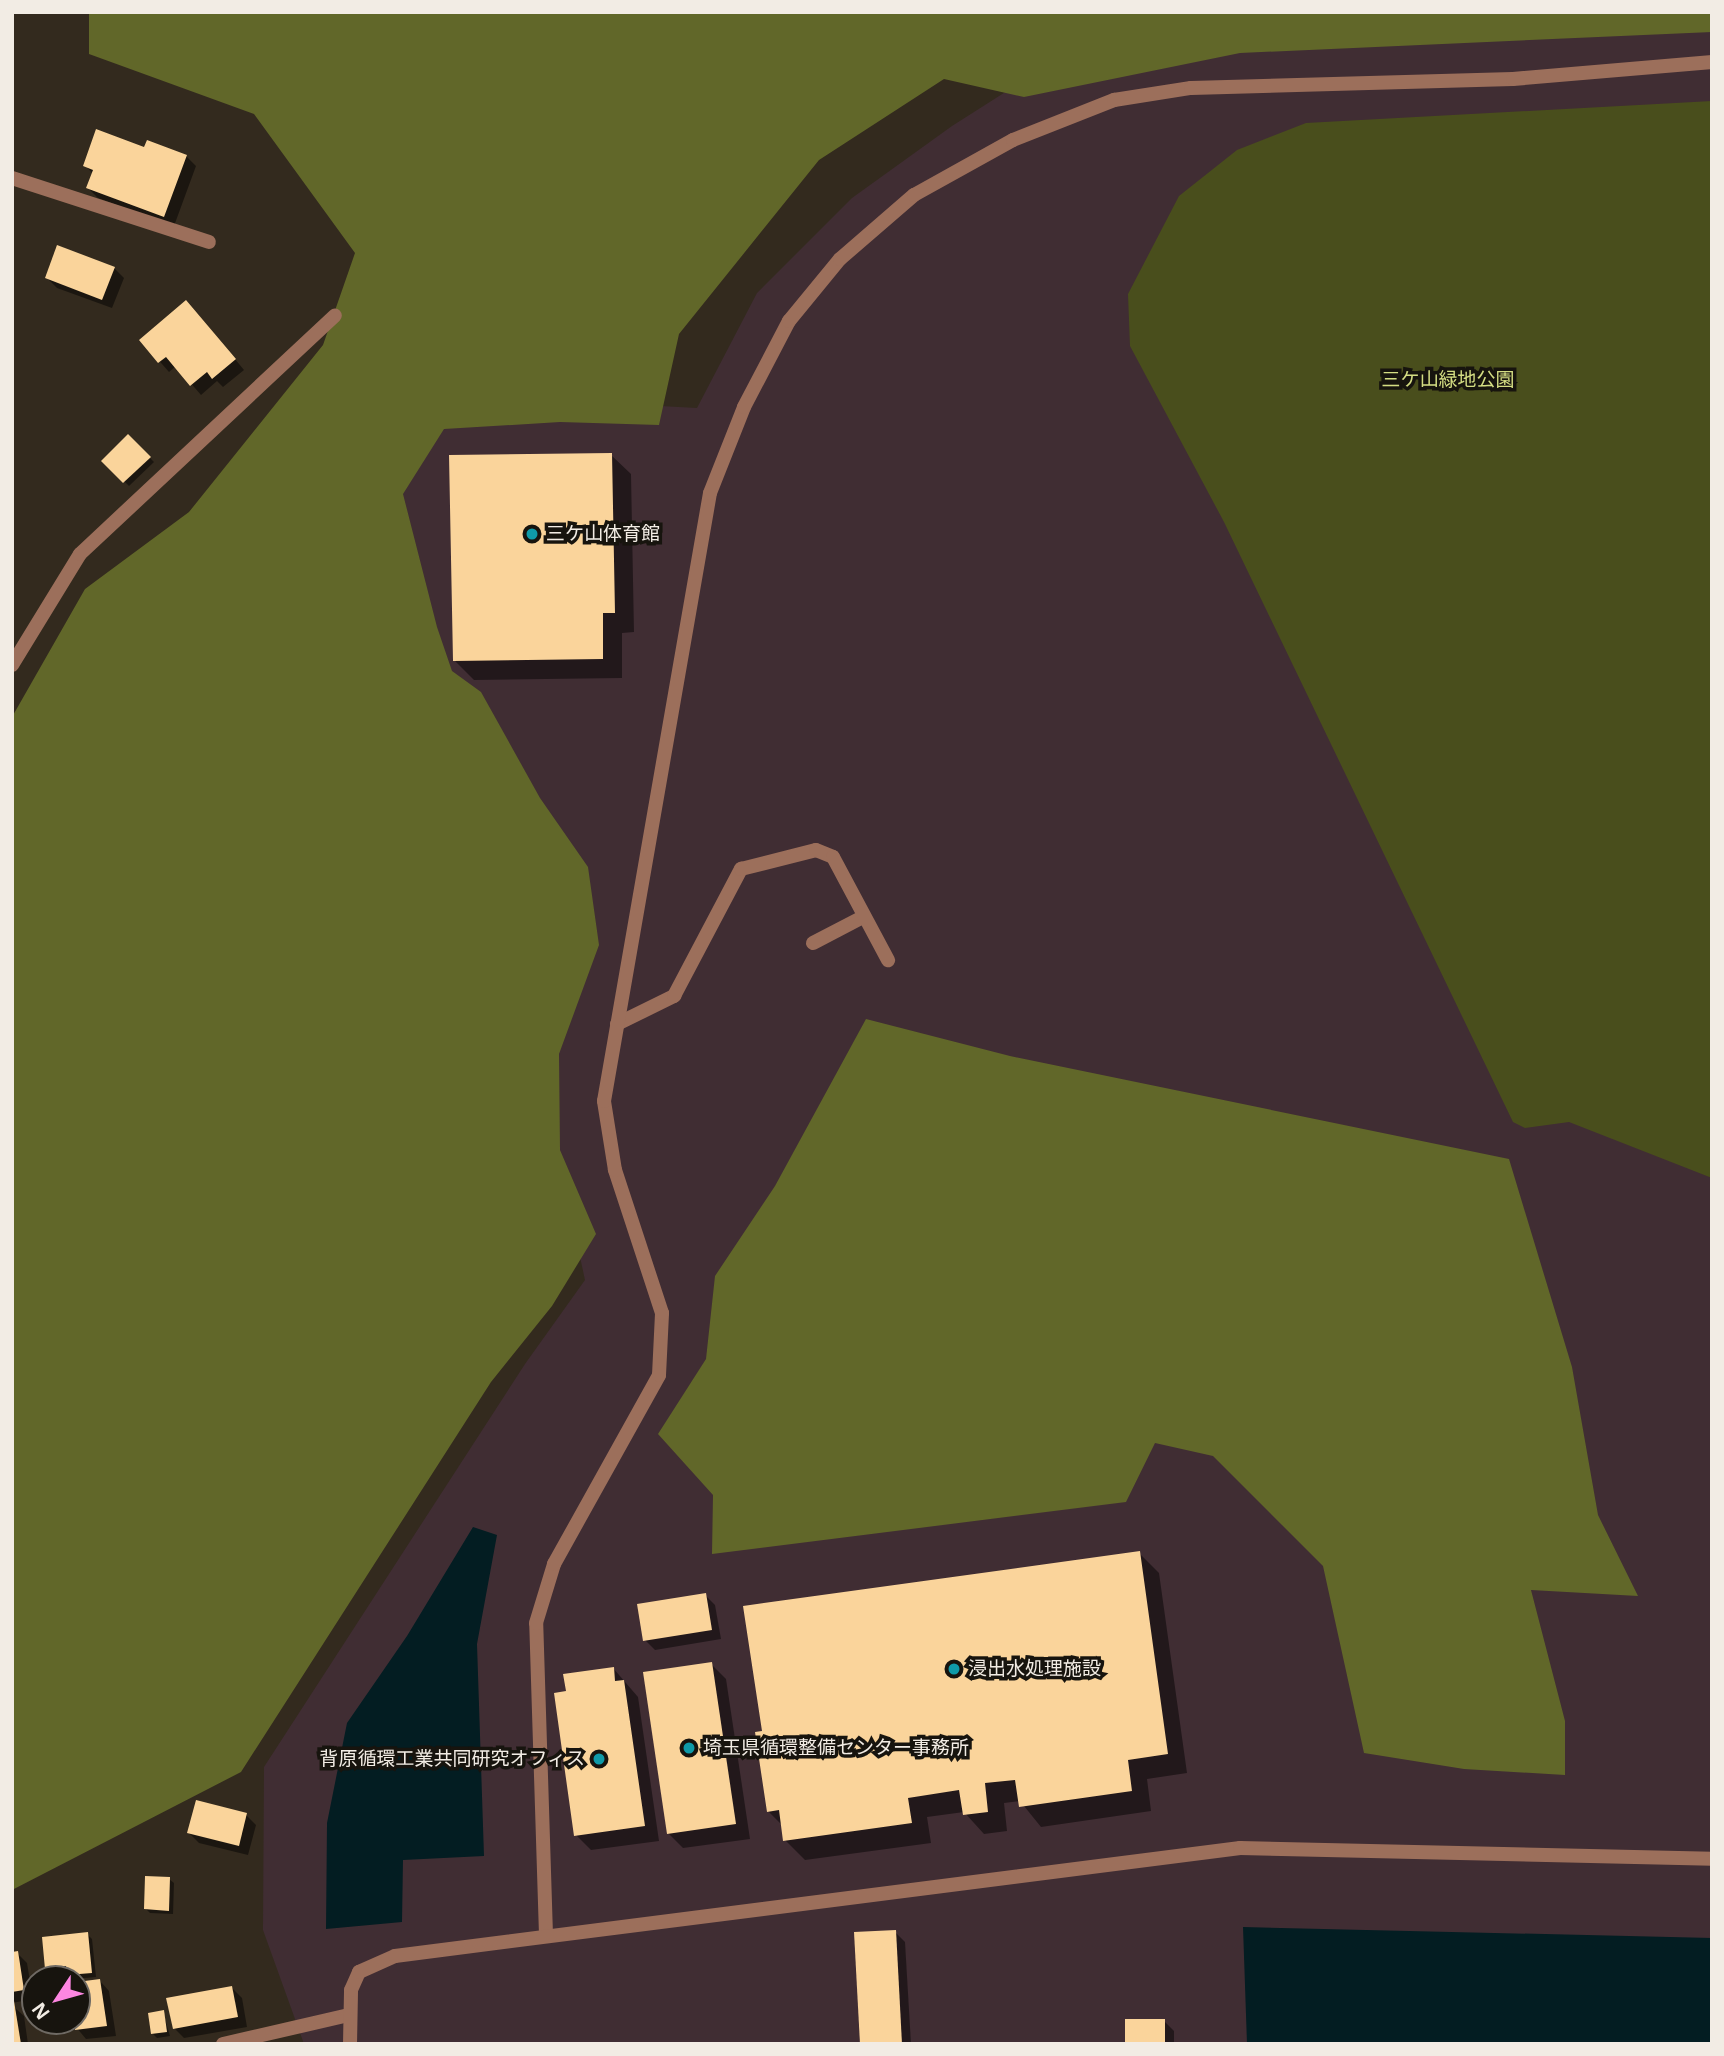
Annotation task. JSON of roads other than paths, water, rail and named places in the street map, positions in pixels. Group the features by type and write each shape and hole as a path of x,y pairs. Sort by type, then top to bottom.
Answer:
{"street":[{"path":"547,1935 536,1623 554,1564 659,1374 662,1313 615,1170 604,1101 710,493 744,407 789,321 840,259 914,195 1013,140 1114,100 1191,88 1513,79 1712,62"},
{"path":"12,178 209,242"},
{"path":"12,665 80,554 335,315"},
{"path":"617,1024 674,996 741,869 816,850 833,857 888,960"},
{"path":"813,943 863,917"},
{"path":"350,2044 349,2015 359,1972 375,1962 547,1935 1240,1848 1712,1859"},
{"path":"223,2044 349,2015"}],"water":[{"path":"473,1527 497,1535 477,1644 484,1856 403,1860 402,1922 326,1929 327,1823 347,1723 407,1636"},
{"path":"1243,1927 1712,1938 1712,2044 1247,2044"}],"place":[{"name":"三ケ山体育館","path":"532,534"},
{"name":"浸出水処理施設","path":"954,1669"},
{"name":"埼玉県循環整備センター事務所","path":"689,1748"},
{"name":"背原循環工業共同研究オフィス","path":"599,1759"}],"park label":[{"name":"三ケ山緑地公園","path":"1448,380"}]}
